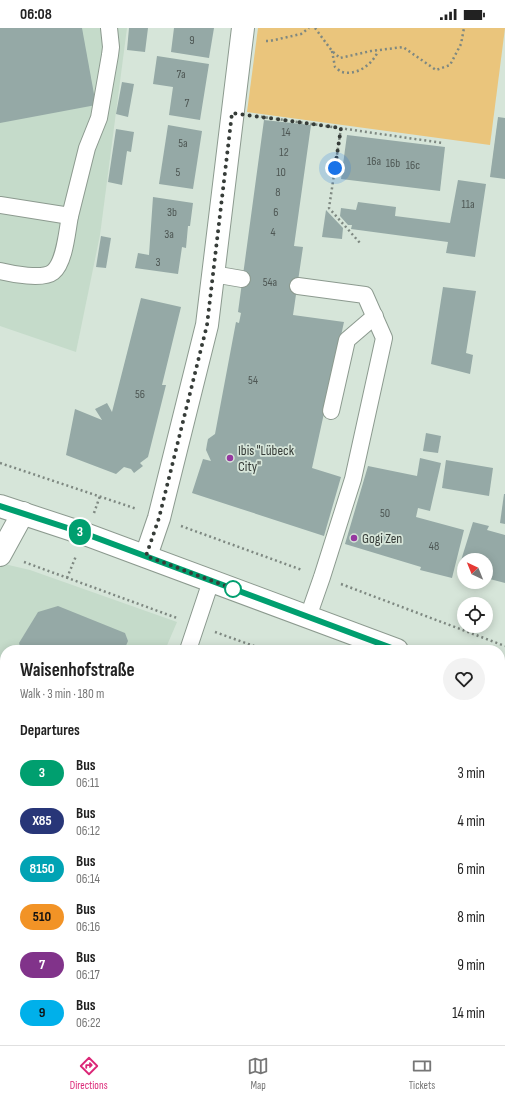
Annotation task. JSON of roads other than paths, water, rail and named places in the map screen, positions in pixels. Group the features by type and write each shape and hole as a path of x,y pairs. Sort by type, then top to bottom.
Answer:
{"street":[{"path":"146,556 159,518 207,325 242,33"},
{"path":"0,506 86,534 384,645"},
{"path":"1,554 23,513"}],"lane":[{"path":"0,271 26,275 44,275 51,273 58,267 65,246 70,216 87,148 99,118 111,47 109,28"},
{"path":"0,205 70,216"},
{"path":"213,274 242,279"},
{"path":"298,286 365,295 384,338 353,479 308,617"},
{"path":"331,411 347,340 374,316"},
{"path":"190,645 211,581"}],"place":[{"name":"Ibis \"Lübeck City\"","path":"230,458"},
{"name":"Gogi Zen","path":"354,538"}]}
